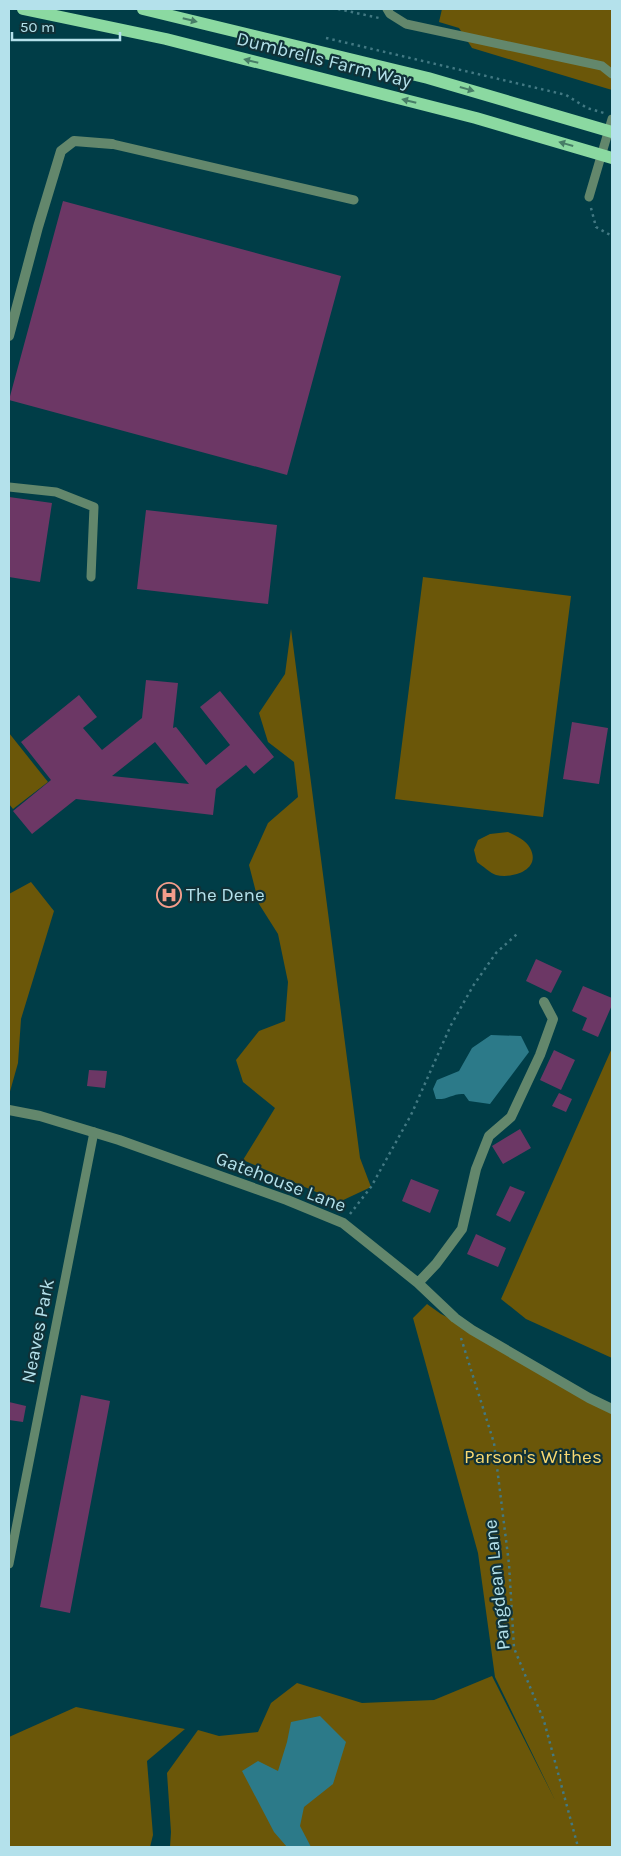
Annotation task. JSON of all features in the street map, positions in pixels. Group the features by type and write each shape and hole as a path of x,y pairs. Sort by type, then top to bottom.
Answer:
{"main road":[{"name":"Dumbrells Farm Way","path":"23,9 166,39 476,118 612,158"},
{"name":"Dumbrells Farm Way","path":"143,9 428,78 612,132"}],"street":[{"path":"9,336 38,227 61,151 74,141 112,144"},
{"path":"418,1283 436,1264 462,1229 476,1169 489,1136 511,1117 540,1055 553,1019 544,1002"},
{"name":"Gatehouse Lane","path":"9,1110 40,1116 94,1132 287,1200 343,1223 418,1283 455,1318 472,1330 589,1398 612,1409"}],"lane":[{"path":"388,11 406,24 602,66 612,74"},
{"path":"589,198 612,119"},
{"path":"112,144 354,200"},
{"path":"9,487 56,492 94,507 91,577"},
{"name":"Neaves Park","path":"9,1564 94,1132"}],"path":[{"path":"338,9 378,18 388,11"},
{"path":"589,198 596,227 612,236"},
{"path":"343,1223 371,1187 411,1115 451,1025 473,986 496,952 517,934"},
{"name":"Pangdean Lane","path":"455,1318 494,1443 509,1564 514,1648 544,1720 578,1847"}],"green space":[{"path":"442,9 612,9 612,90 472,48 459,28 439,22"},
{"path":"423,577 571,596 543,817 395,799"},
{"path":"291,629 360,1158 371,1187 339,1202 243,1160 275,1108 243,1082 236,1060 259,1031 285,1021 288,982 278,934 259,904 249,865 268,823 298,797 294,762 268,742 259,713 285,674"},
{"path":"9,733 48,782 13,809 9,804"},
{"path":"508,832 520,838 528,845 533,856 532,862 524,871 517,874 510,876 496,875 477,862 474,850 478,840 490,834"},
{"path":"31,882 54,911 21,1019 18,1063 9,1095 9,894"},
{"path":"612,1048 612,1358 526,1319 501,1299"},
{"name":"Parson's Withes","path":"427,1304 441,1314 612,1409 612,1847 170,1847 171,1832 167,1773 198,1730 219,1736 258,1732 271,1703 297,1683 362,1703 434,1700 492,1676 555,1800 495,1677 478,1553 413,1318"},
{"path":"76,1707 185,1729 147,1761 153,1835 150,1847 9,1847 9,1737"}],"water":[{"path":"491,1035 521,1036 529,1052 490,1104 469,1101 464,1094 436,1099 433,1089 437,1080 459,1071 472,1048"},
{"path":"320,1716 346,1742 333,1784 304,1807 300,1826 311,1847 287,1847 274,1832 242,1771 258,1761 278,1771 291,1722"}],"building":[{"path":"63,201 341,276 287,475 9,400"},
{"path":"9,497 52,503 40,582 9,577"},
{"path":"146,510 277,525 268,604 137,589"},
{"path":"146,680 178,683 173,728 176,727 206,765 230,745 200,707 220,691 274,757 254,774 246,765 216,789 213,815 76,799 32,834 13,811 51,780 21,742 79,695 97,717 83,728 102,750 142,718","holes":["155,742 189,784 112,776"]},
{"path":"572,722 608,728 599,784 563,779"},
{"path":"536,959 562,971 551,993 526,981"},
{"path":"583,986 612,998 612,1005 598,1037 582,1030 587,1018 572,1011"},
{"path":"554,1050 575,1060 561,1090 540,1080"},
{"path":"89,1070 107,1071 105,1088 87,1086"},
{"path":"559,1093 572,1099 566,1112 552,1106"},
{"path":"520,1129 531,1148 503,1164 492,1146"},
{"path":"411,1179 439,1190 430,1213 402,1201"},
{"path":"510,1186 525,1192 510,1222 496,1215"},
{"path":"476,1234 506,1248 498,1267 467,1254"},
{"path":"81,1395 110,1401 70,1613 40,1607"},
{"path":"9,1402 26,1406 23,1422 9,1420"}],"place":[{"name":"The Dene","path":"169,895"}]}
